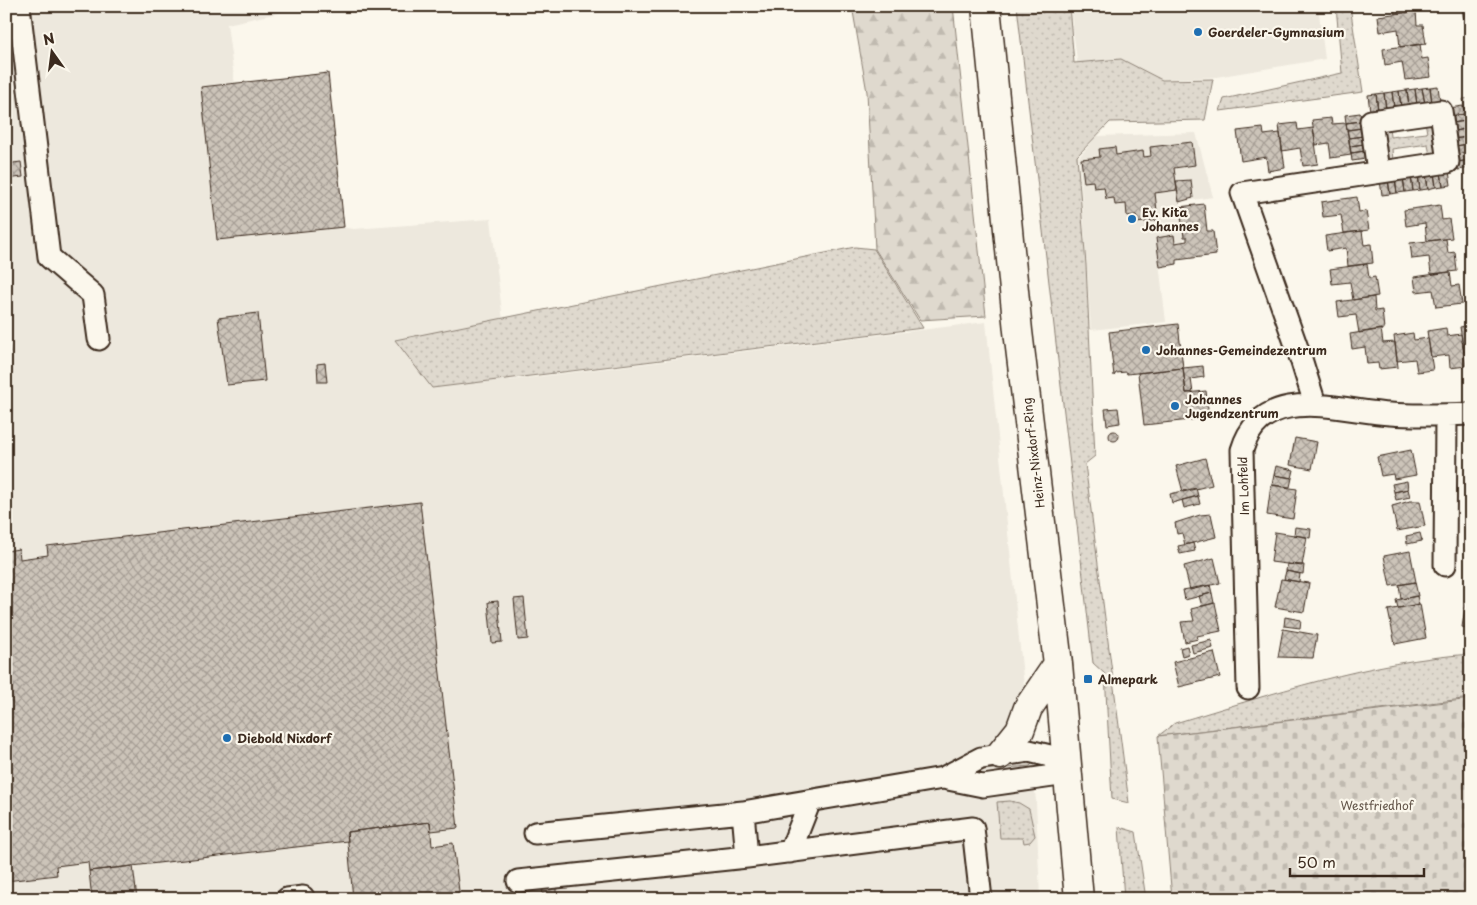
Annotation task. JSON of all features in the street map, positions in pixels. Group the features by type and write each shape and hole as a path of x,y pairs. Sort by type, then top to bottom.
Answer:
{"main road":[{"name":"Heinz-Nixdorf-Ring","path":"986,6 1018,331 1058,664 1079,899"},
{"path":"1000,755 1020,730 1028,708 1058,664"}],"street":[{"path":"19,6 49,256 93,295 99,338"},
{"path":"1315,404 1301,359 1242,194 1369,175 1378,171"},
{"name":"Im Lohfeld","path":"1248,688 1242,450 1246,434 1261,418 1273,411 1315,404 1388,414 1471,414"},
{"path":"1445,565 1446,415"},
{"path":"535,833 774,808 943,778 981,758 1029,751 1050,756 1067,774"},
{"path":"943,778 983,786 1067,774"},
{"path":"790,852 810,802"},
{"path":"743,812 747,857"},
{"path":"518,881 747,857 974,828 981,899"}],"shaded area":[{"path":"6,6 288,6 288,11 227,24 252,216 354,229 491,219 510,380 986,322 1036,801 1040,899 6,899"},
{"name":"Goerdeler-Gymnasium","path":"1070,6 1318,6 1325,59 1216,77 1080,83"},
{"name":"Ev. Kita Johannes","path":"1196,133 1213,197 1179,202 1184,241 1175,243 1156,238 1166,322 1091,330 1079,157 1097,136"}],"green space":[{"path":"852,6 953,6 986,316 920,320 875,249 867,92"},
{"path":"1017,6 1069,6 1074,63 1121,59 1162,80 1213,79 1205,120 1110,122 1077,156 1086,265 1095,456 1085,464 1129,803 1112,799 1105,674 1093,663"},
{"path":"1336,6 1350,6 1363,92 1220,111 1224,99 1342,73"},
{"path":"1471,98 1471,153 1463,99"},
{"path":"1433,120 1438,155 1430,156 1428,144 1392,149 1393,161 1384,162 1380,127 1389,126 1390,137 1427,133 1425,121"},
{"path":"855,247 874,249 923,328 432,388 395,340"},
{"path":"1471,654 1471,698 1158,736 1175,723 1321,680 1395,664"},
{"name":"Westfriedhof","path":"1471,699 1471,899 1172,899 1158,736"},
{"path":"1024,758 1034,762 1030,766 982,770 980,768"},
{"path":"1010,801 1019,803 1029,809 1035,836 1030,842 1024,843 1023,838 1000,838 997,802"},
{"path":"1119,827 1136,832 1146,899 1124,899"}],"building":[{"path":"1394,6 1421,6 1421,10 1395,14"},
{"path":"1462,6 1471,6 1471,22 1464,23"},
{"path":"1416,11 1417,25 1423,25 1426,44 1400,47 1398,29 1380,32 1378,16"},
{"path":"1467,42 1471,42 1471,59 1469,59"},
{"path":"1420,44 1422,59 1428,58 1431,77 1405,80 1402,62 1385,65 1383,49"},
{"path":"328,73 344,227 217,240 201,87"},
{"path":"1438,86 1440,102 1432,103 1430,87"},
{"path":"1430,87 1432,103 1425,104 1422,88"},
{"path":"1422,88 1425,104 1417,105 1415,89"},
{"path":"1415,89 1417,105 1409,106 1407,90"},
{"path":"1407,90 1409,106 1401,107 1399,91"},
{"path":"1399,91 1401,107 1394,108 1392,92"},
{"path":"1392,92 1394,108 1386,109 1384,93"},
{"path":"1384,93 1386,109 1378,110 1376,94"},
{"path":"1376,94 1378,110 1370,111 1368,95"},
{"path":"1463,106 1465,114 1450,116 1449,108"},
{"path":"1360,113 1361,121 1346,123 1345,115"},
{"path":"1465,114 1466,121 1452,123 1450,116"},
{"path":"1331,118 1332,124 1346,123 1351,155 1331,158 1329,143 1316,145 1312,120"},
{"path":"1361,121 1362,128 1347,130 1346,123"},
{"path":"1466,121 1467,129 1453,131 1452,123"},
{"path":"1297,123 1298,130 1313,128 1318,164 1303,166 1300,148 1282,151 1279,125"},
{"path":"1263,128 1264,135 1280,133 1285,168 1268,171 1266,157 1241,161 1237,131"},
{"path":"1362,128 1363,136 1349,138 1347,130"},
{"path":"1467,129 1468,137 1453,139 1453,131"},
{"path":"1363,136 1364,144 1350,146 1349,138"},
{"path":"1468,137 1469,144 1455,146 1453,139"},
{"path":"1192,142 1195,165 1174,168 1177,190 1155,193 1158,220 1137,223 1136,215 1127,216 1126,204 1115,205 1114,198 1106,199 1104,187 1094,188 1093,181 1084,182 1081,159 1100,157 1099,149 1115,147 1116,155 1143,151 1144,157 1151,156 1150,147"},
{"path":"1364,144 1365,151 1351,153 1350,146"},
{"path":"1469,144 1470,152 1456,154 1455,146"},
{"path":"1365,151 1366,159 1352,161 1351,153"},
{"path":"1470,152 1471,160 1457,162 1456,154"},
{"path":"1471,160 1471,168 1458,170 1457,162"},
{"path":"21,162 23,177 6,179 6,164"},
{"path":"1449,171 1451,185 1443,186 1441,172"},
{"path":"1441,172 1443,186 1436,187 1434,173"},
{"path":"1434,173 1436,187 1428,189 1426,174"},
{"path":"1426,174 1428,189 1420,190 1418,175"},
{"path":"1418,175 1420,190 1413,191 1411,176"},
{"path":"1411,176 1413,191 1405,192 1403,177"},
{"path":"1403,177 1405,192 1397,193 1395,178"},
{"path":"1395,178 1397,193 1390,194 1388,179"},
{"path":"1388,179 1390,194 1382,195 1380,180"},
{"path":"1191,180 1193,198 1179,202 1176,181"},
{"path":"1357,197 1359,212 1366,211 1369,230 1344,233 1341,215 1323,217 1321,202"},
{"path":"1204,204 1207,231 1213,231 1216,255 1177,260 1177,264 1160,267 1156,238 1174,235 1175,243 1187,241 1187,237 1184,237 1181,216 1187,215 1186,208 1179,207"},
{"path":"1440,205 1442,220 1449,219 1452,238 1427,241 1425,223 1406,226 1404,210"},
{"path":"1362,231 1364,245 1371,244 1373,263 1348,266 1346,248 1327,251 1325,236"},
{"path":"1446,239 1448,253 1455,252 1457,271 1431,274 1429,257 1412,259 1410,243"},
{"path":"1367,264 1369,278 1375,277 1378,296 1353,300 1350,282 1332,284 1330,269"},
{"path":"1450,272 1452,286 1459,285 1462,304 1436,307 1433,290 1416,292 1414,277"},
{"path":"1374,297 1375,311 1382,310 1384,329 1359,333 1356,315 1339,317 1337,302"},
{"path":"258,313 265,381 227,385 218,318"},
{"name":"Johannes-Gemeindezentrum","path":"1178,324 1183,368 1127,374 1126,372 1116,373 1114,376 1109,332"},
{"path":"6,325 10,353 6,354"},
{"path":"1471,325 1471,351 1464,352 1460,327"},
{"path":"1446,328 1447,336 1461,334 1466,366 1450,368 1449,355 1431,357 1427,331"},
{"path":"1381,329 1383,343 1395,342 1398,367 1379,369 1378,363 1367,364 1365,347 1352,349 1350,334"},
{"path":"1413,333 1414,340 1428,338 1433,370 1417,372 1415,359 1397,361 1394,336"},
{"path":"325,363 327,382 318,382 317,364"},
{"path":"1203,366 1204,377 1191,379 1193,393 1186,393 1183,368"},
{"name":"Johannes Jugendzentrum","path":"1183,368 1186,393 1206,391 1209,418 1144,425 1138,373"},
{"path":"1118,408 1120,423 1107,425 1105,409"},
{"path":"1114,431 1119,436 1114,441 1109,436"},
{"path":"1295,438 1317,442 1312,469 1290,465"},
{"path":"1411,450 1416,475 1394,479 1393,474 1381,476 1377,457"},
{"path":"1205,458 1212,485 1183,492 1176,466"},
{"path":"1276,466 1294,470 1292,478 1274,475"},
{"path":"1274,475 1292,478 1290,487 1272,485"},
{"path":"1407,481 1408,489 1394,492 1392,484"},
{"path":"1271,485 1297,489 1293,519 1267,515"},
{"path":"1196,488 1198,496 1172,503 1170,494"},
{"path":"1408,489 1410,497 1396,500 1394,492"},
{"path":"1198,496 1200,504 1184,508 1182,500"},
{"path":"1410,501 1420,501 1425,526 1397,531 1392,506"},
{"name":"Diebold Nixdorf","path":"420,502 458,828 431,831 430,822 347,832 348,841 89,871 88,862 56,866 57,875 6,881 6,551 19,549 20,559 48,555 47,546"},
{"path":"1211,514 1216,537 1185,545 1182,533 1177,534 1175,523 1200,515"},
{"path":"1295,527 1311,529 1310,538 1294,535"},
{"path":"1275,532 1307,537 1302,566 1271,562"},
{"path":"1420,533 1422,541 1407,544 1406,536"},
{"path":"1193,543 1195,551 1180,554 1178,546"},
{"path":"1410,551 1416,582 1390,586 1384,556"},
{"path":"1214,558 1220,583 1190,590 1184,566"},
{"path":"1287,564 1304,565 1303,574 1286,571"},
{"path":"1286,571 1300,574 1299,582 1284,579"},
{"path":"1471,575 1471,598 1467,597"},
{"path":"1281,579 1309,583 1304,612 1275,607"},
{"path":"1415,582 1418,596 1401,599 1399,585"},
{"path":"1210,585 1212,593 1185,600 1183,590"},
{"path":"1212,593 1214,603 1202,606 1199,596"},
{"path":"1417,596 1419,604 1398,608 1396,600"},
{"path":"1467,597 1471,598 1471,629 1462,627"},
{"path":"524,598 528,639 518,640 514,599"},
{"path":"498,601 502,642 492,643 488,602"},
{"path":"1215,603 1221,631 1197,636 1198,639 1185,642 1181,622 1194,621 1191,609"},
{"path":"1420,604 1426,638 1395,644 1388,610"},
{"path":"1285,617 1301,620 1300,628 1284,626"},
{"path":"1283,629 1317,635 1313,658 1278,657"},
{"path":"1211,640 1213,648 1193,653 1191,645"},
{"path":"1187,646 1189,654 1182,656 1180,648"},
{"path":"1214,652 1220,677 1179,687 1173,662"},
{"path":"430,822 432,846 453,843 460,899 353,899 347,832"},
{"path":"133,866 137,899 92,899 89,871"},
{"path":"556,887 556,894 543,895 542,888"}],"place":[{"name":"Goerdeler-Gymnasium","path":"1198,32"},
{"name":"Ev. Kita Johannes","path":"1132,219"},
{"name":"Johannes-Gemeindezentrum","path":"1146,350"},
{"name":"Johannes Jugendzentrum","path":"1175,406"},
{"name":"Almepark","path":"1088,679"},
{"name":"Diebold Nixdorf","path":"227,738"}]}
